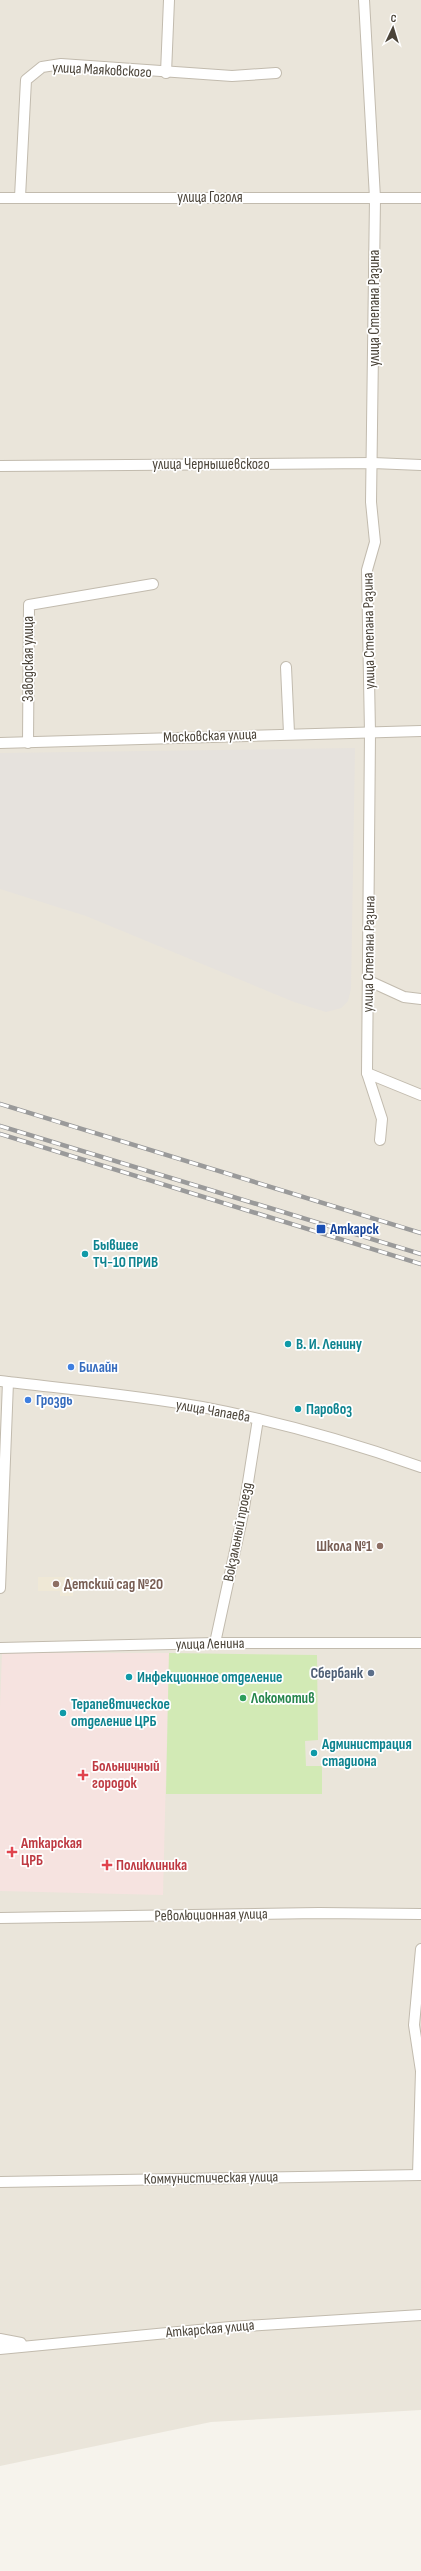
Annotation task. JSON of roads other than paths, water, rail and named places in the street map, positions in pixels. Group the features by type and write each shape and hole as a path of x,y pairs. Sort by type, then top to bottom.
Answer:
{"street":[{"path":"166,73 169,0"},
{"name":"улица Степана Разина","path":"364,0 375,198 373,463 371,502 375,542 367,570 370,733 367,1073 382,1119 380,1140"},
{"name":"улица Маяковского","path":"20,197 26,80 42,67 60,64 166,73 232,76 276,73"},
{"name":"улица Гоголя","path":"0,198 421,198"},
{"name":"улица Чернышевского","path":"0,466 373,463 421,465"},
{"name":"Заводская улица","path":"28,742 29,605 153,584"},
{"path":"286,667 289,733"},
{"name":"Московская улица","path":"0,743 289,733 370,733 421,731"},
{"path":"369,982 404,997 421,999"},
{"path":"367,1073 421,1095"},
{"path":"0,1588 4,1382"},
{"name":"улица Чапаева","path":"4,1382 200,1407 258,1419 372,1450 421,1467"},
{"name":"Вокзальный проезд","path":"216,1643 243,1514 258,1419"},
{"name":"улица Ленина","path":"0,1648 216,1643 421,1642"},
{"name":"Революционная улица","path":"0,1918 326,1913 421,1914"},
{"path":"419,2175 421,2071 414,2025 421,1949"},
{"name":"Коммунистическая улица","path":"0,2182 419,2175"},
{"name":"Аткарская улица","path":"0,2349 230,2327 421,2315"},
{"path":"0,2339 31,2345"}],"railway":[{"path":"0,1104 421,1233"},
{"path":"0,1126 421,1254"},
{"path":"0,1134 421,1264"}],"place":[{"name":"Аткарск","path":"321,1229"},
{"name":"Бывшее ТЧ-10 ПРИВ","path":"85,1254"},
{"name":"В. И. Ленину","path":"288,1344"},
{"name":"Билайн","path":"71,1367"},
{"name":"Гроздь","path":"28,1400"},
{"name":"Паровоз","path":"298,1409"},
{"name":"Школа №1","path":"380,1546"},
{"name":"Детский сад №20","path":"56,1584"},
{"name":"Сбербанк","path":"371,1673"},
{"name":"Инфекционное отделение","path":"129,1677"},
{"name":"Локомотив","path":"243,1698"},
{"name":"Терапевтическое отделение ЦРБ","path":"63,1713"},
{"name":"Администрация стадиона","path":"314,1753"},
{"name":"Больничный городок","path":"83,1775"},
{"name":"Аткарская ЦРБ","path":"12,1852"},
{"name":"Поликлиника","path":"107,1865"}]}
